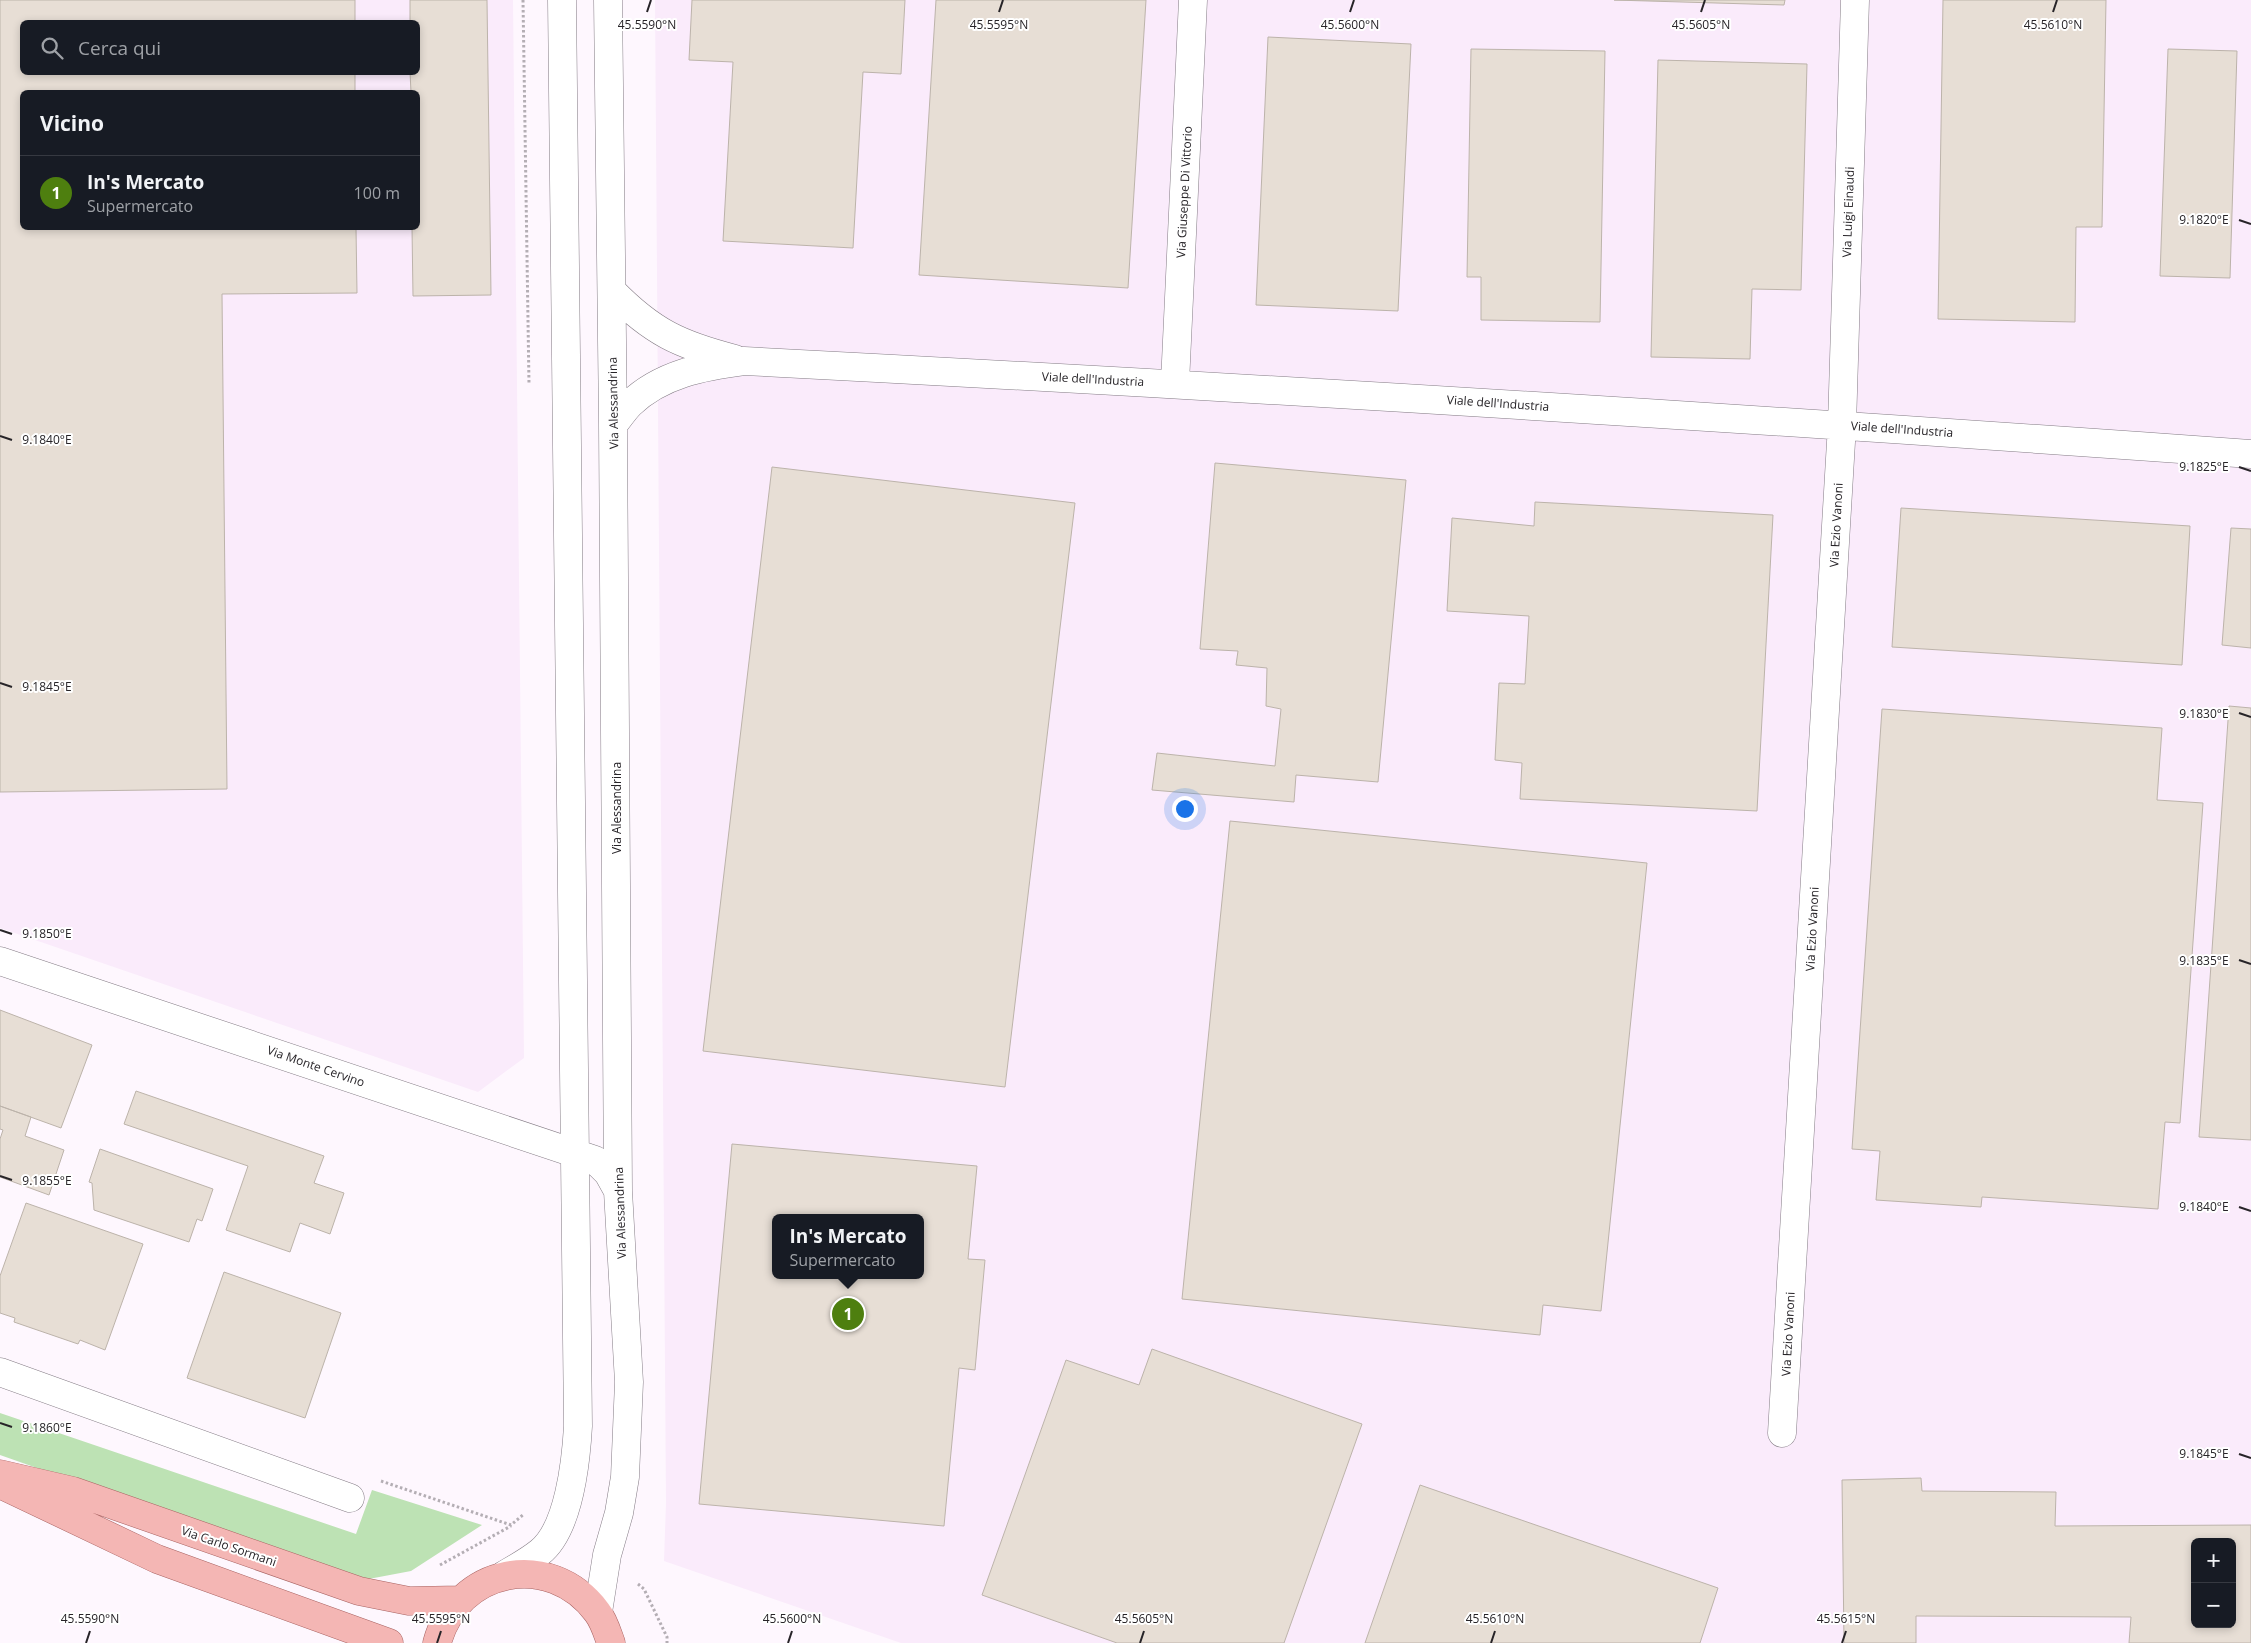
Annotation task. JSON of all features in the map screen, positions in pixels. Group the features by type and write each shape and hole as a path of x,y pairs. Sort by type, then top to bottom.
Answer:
{"main road":[{"name":"Via Carlo Sormani","path":"0,1474 73,1491 359,1591 409,1601 460,1600"},
{"path":"0,1484 157,1559 389,1643"},
{"path":"437,1643 441,1627 460,1600 473,1589 504,1576 526,1574 548,1577 584,1597 598,1612 611,1643"}],"street":[{"path":"504,1576 541,1552 552,1536 571,1488 576,1464 578,1426 562,0"},
{"name":"Via Alessandrina","path":"598,1612 607,1554 619,1513 625,1477 629,1382 618,1191 612,291 608,0"},
{"name":"Via Giuseppe Di Vittorio","path":"1175,383 1194,0"},
{"name":"Via Luigi Einaudi","path":"1842,425 1855,0"},
{"name":"Viale dell'Industria","path":"612,291 634,314 651,327 707,352 744,361 1175,383 1842,425 2251,454"},
{"name":"Viale dell'Industria","path":"613,425 631,403 650,389 674,376 708,366 744,361"},
{"name":"Via Ezio Vanoni","path":"1782,1434 1842,425"},
{"name":"Via Monte Cervino","path":"0,960 595,1160 608,1172 618,1191"},
{"path":"0,1372 350,1498"}],"path":[{"path":"350,1498 363,1480 386,1482 511,1525"}],"shaded area":[{"path":"0,0 513,0 524,1058 478,1092 0,928"},
{"path":"655,0 2251,0 2251,1643 901,1643 664,1561 666,1503"}],"green space":[{"path":"0,1413 356,1534 372,1490 482,1525 411,1571 358,1581 0,1455"}],"building":[{"path":"0,0 355,0 355,20 20,20 20,75 355,75 355,90 20,90 20,230 356,230 357,293 222,294 227,789 0,792"},
{"path":"410,0 487,0 491,295 413,296 412,230 420,230 420,90 411,90 410,75 420,75 420,20 410,20"},
{"path":"692,0 905,0 901,74 863,72 853,248 723,241 733,62 689,60"},
{"path":"936,0 1146,0 1128,288 919,275"},
{"path":"1614,0 1785,0 1784,5"},
{"path":"1943,0 2106,0 2102,227 2076,227 2075,322 1938,319"},
{"path":"1268,37 1411,44 1398,311 1256,305"},
{"path":"1471,49 1605,51 1600,322 1481,320 1481,277 1467,277"},
{"path":"2168,49 2237,51 2230,278 2160,276"},
{"path":"1658,60 1807,64 1801,290 1752,289 1750,359 1651,357"},
{"path":"1215,463 1406,480 1378,782 1296,775 1294,802 1152,790 1157,753 1275,766 1281,709 1266,706 1267,668 1236,665 1238,651 1200,649"},
{"path":"772,467 1075,503 1005,1087 703,1051"},
{"path":"1535,502 1773,515 1757,811 1520,799 1522,763 1495,760 1499,683 1525,684 1529,616 1447,611 1452,518 1534,526"},
{"path":"1901,508 2190,526 2182,665 1892,647"},
{"path":"2231,528 2251,529 2251,648 2222,645"},
{"path":"2229,706 2251,708 2251,1140 2199,1137"},
{"path":"1882,709 2162,728 2157,800 2203,803 2180,1123 2165,1122 2158,1209 1982,1197 1981,1207 1876,1200 1880,1151 1852,1149"},
{"path":"1230,821 1647,863 1601,1311 1543,1305 1540,1335 1182,1299"},
{"path":"0,1010 92,1045 61,1128 0,1106"},
{"path":"136,1091 324,1156 314,1183 344,1193 330,1234 300,1223 290,1252 226,1230 248,1166 124,1124"},
{"path":"0,1106 31,1117 25,1136 64,1150 49,1195 0,1177 0,1139 3,1130 0,1129"},
{"path":"732,1144 977,1166 968,1259 985,1260 975,1370 959,1368 944,1526 699,1504"},
{"path":"100,1149 213,1189 202,1221 197,1219 189,1242 94,1210 92,1183 89,1182"},
{"path":"26,1203 143,1244 105,1350 80,1340 78,1344 14,1322 15,1318 0,1313 0,1276"},
{"path":"224,1272 341,1313 305,1418 187,1378"},
{"path":"1152,1349 1362,1424 1284,1643 1117,1643 982,1595 1066,1360 1139,1385"},
{"path":"1921,1478 1922,1491 2056,1492 2055,1526 2251,1525 2251,1643 2129,1643 2131,1617 1916,1616 1916,1643 1844,1643 1842,1480"},
{"path":"1420,1485 1718,1588 1700,1643 1365,1643"}],"place":[{"name":"In's Mercato","path":"848,1314"}]}
